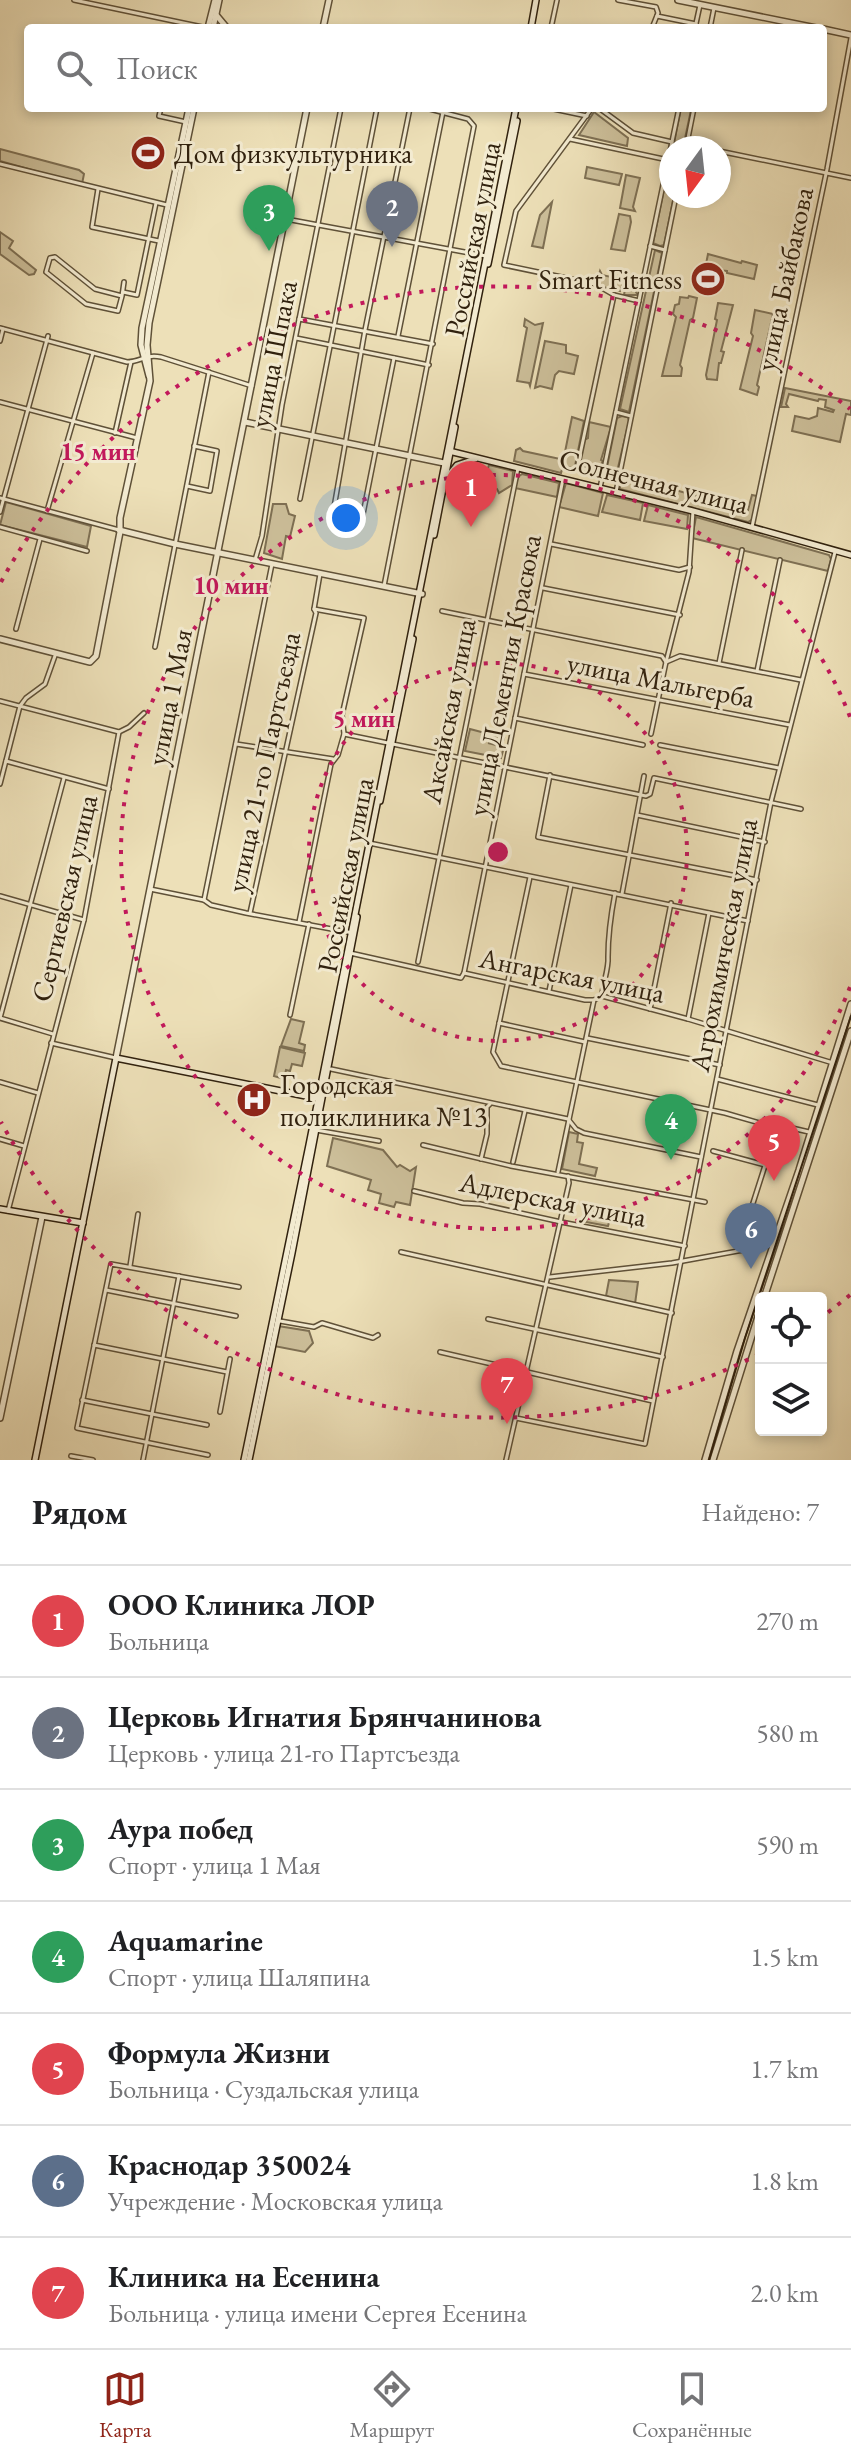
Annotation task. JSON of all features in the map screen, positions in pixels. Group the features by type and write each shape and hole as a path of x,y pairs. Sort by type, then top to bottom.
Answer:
{"street":[{"path":"74,0 190,24"},
{"path":"211,24 216,15 217,0"},
{"path":"210,24 217,0"},
{"path":"324,24 329,0"},
{"path":"533,24 538,0"},
{"path":"552,24 557,0"},
{"path":"618,0 658,10 654,24"},
{"path":"646,6 647,0"},
{"path":"678,0 796,24"},
{"path":"696,24 700,5"},
{"path":"711,24 715,8"},
{"path":"216,15 224,24"},
{"path":"657,16 688,24"},
{"path":"169,24 170,20"},
{"path":"827,30 851,37"},
{"name":"улица Байбакова","path":"752,527 826,173 851,37"},
{"path":"160,112 159,116 188,123"},
{"path":"150,381 146,323 159,241 191,112"},
{"name":"улица 1 Мая","path":"83,1223 306,112"},
{"name":"улица Шпака","path":"255,560 340,112"},
{"path":"300,499 376,112"},
{"path":"332,519 365,330 409,112"},
{"path":"384,586 474,126 468,119 443,112 398,336"},
{"name":"Российская улица","path":"420,594 445,481 516,112"},
{"name":"Российская улица","path":"275,1320 316,1130 444,463 449,451 516,112"},
{"path":"568,112 587,116"},
{"path":"590,112 516,211 504,265 595,284 614,295 639,301"},
{"path":"604,112 633,133 659,139"},
{"path":"673,136 678,112"},
{"path":"688,136 693,112"},
{"path":"146,323 188,123"},
{"path":"570,139 659,158"},
{"path":"731,153 851,178"},
{"path":"0,164 167,205"},
{"path":"98,189 92,227 159,241"},
{"path":"124,282 122,294 118,311 86,304 46,272 48,261 55,257 95,289 122,294 137,295 156,203"},
{"path":"600,488 659,203"},
{"path":"616,492 674,208"},
{"path":"286,219 486,256"},
{"path":"650,246 665,250"},
{"path":"614,295 578,464 581,468 619,478"},
{"path":"299,319 433,344"},
{"path":"0,341 2,329 48,338 131,362 146,356 161,357 252,386"},
{"path":"0,512 48,338"},
{"path":"296,338 429,365"},
{"path":"47,511 93,353"},
{"path":"0,639 90,662 96,656 150,381 151,363 146,356"},
{"path":"151,363 161,357"},
{"path":"361,524 394,358"},
{"path":"115,433 131,362"},
{"path":"155,647 209,372"},
{"path":"0,402 137,438"},
{"path":"616,412 631,416"},
{"path":"245,422 444,463"},
{"path":"187,486 210,491 217,451 194,446"},
{"name":"Солнечная улица","path":"449,451 693,511 851,555"},
{"path":"445,481 457,465 480,458"},
{"name":"Аксайская улица","path":"418,962 519,468"},
{"name":"улица Дементия Красюка","path":"464,973 563,479"},
{"path":"2,499 175,544 420,594"},
{"path":"651,734 690,567 693,511"},
{"path":"0,527 87,551"},
{"path":"16,629 40,539"},
{"path":"551,544 679,570 690,567"},
{"path":"719,663 742,550"},
{"name":"Агрохимическая улица","path":"516,1418 645,1444 771,802 835,551"},
{"path":"757,671 780,560"},
{"path":"204,900 272,564"},
{"name":"улица 21-го Партсъезда","path":"250,913 316,613 320,574"},
{"path":"543,588 678,614"},
{"path":"299,922 333,759 338,755 344,734 342,715 364,618 314,609"},
{"path":"442,611 662,656 666,662"},
{"path":"0,784 20,706 45,684 56,653"},
{"path":"666,662 680,656 801,680"},
{"name":"улица Мальгерба","path":"524,674 790,725"},
{"path":"0,701 119,732 144,713"},
{"path":"515,718 643,745"},
{"name":"Сергиевская улица","path":"8,1211 84,920 119,732"},
{"path":"344,734 640,795 650,794 654,778 801,809"},
{"path":"236,744 333,759"},
{"path":"660,745 779,768"},
{"path":"6,761 109,789"},
{"path":"550,775 538,837 757,880"},
{"path":"622,894 644,776"},
{"path":"53,1034 0,1018 64,778"},
{"path":"637,815 765,842"},
{"path":"370,843 748,921"},
{"path":"530,877 493,1052 501,1066 710,1110 777,1128"},
{"path":"549,991 572,884"},
{"path":"150,889 204,900 211,905 352,933"},
{"path":"602,996 615,893"},
{"path":"0,896 30,902 84,920"},
{"path":"650,1009 671,903"},
{"path":"688,1019 709,913"},
{"path":"290,1015 309,924"},
{"name":"Российская улица","path":"246,1460 352,933"},
{"name":"Ангарская улица","path":"350,953 461,978 464,973 594,1000 602,996 833,1063"},
{"path":"558,1173 594,1000"},
{"path":"705,1460 851,1004"},
{"path":"499,1023 720,1065"},
{"path":"766,1292 851,1031"},
{"path":"51,1043 116,1059 320,1099"},
{"path":"331,1069 568,1119 576,1129 585,1133 701,1157"},
{"path":"717,1079 820,1105"},
{"path":"0,1082 38,1093"},
{"path":"481,1159 487,1134 487,1107 490,1104"},
{"path":"513,1162 525,1111"},
{"path":"738,1251 777,1128 779,1125 811,1133"},
{"path":"316,1130 379,1141"},
{"path":"0,1139 24,1146"},
{"path":"423,1145 705,1202"},
{"path":"713,1151 765,1165"},
{"path":"506,1460 550,1277 568,1176"},
{"name":"Адлерская улица","path":"414,1191 685,1246"},
{"path":"0,1209 83,1223 35,1460"},
{"path":"130,1266 138,1214"},
{"path":"0,1418 42,1217"},
{"path":"550,1277 682,1262 774,1244"},
{"path":"401,1252 672,1313"},
{"path":"208,1455 77,1428 82,1400 111,1264 239,1287"},
{"path":"143,1460 179,1276"},
{"path":"105,1290 236,1316"},
{"path":"488,1319 663,1357"},
{"path":"275,1320 314,1327 322,1323 373,1338 378,1335"},
{"path":"713,1460 755,1326"},
{"path":"94,1345 227,1372"},
{"path":"440,1352 653,1401"},
{"path":"220,1412 230,1359"},
{"path":"0,1381 7,1383"},
{"path":"82,1400 207,1425"},
{"path":"71,1456 93,1460"}],"shaded area":[{"path":"594,112 628,138 627,146 579,135"},
{"path":"680,112 691,112 686,136 675,136"},
{"path":"0,149 79,170 84,174 82,184 0,161"},
{"path":"587,167 622,174 619,185 585,178"},
{"path":"626,175 640,178 633,207 635,211 620,208"},
{"path":"552,202 543,248 532,246 540,215"},
{"path":"660,208 672,208 664,245 653,243"},
{"path":"619,214 630,216 631,222 625,251 611,249"},
{"path":"0,232 13,241 9,248 36,270 34,274 29,275 0,254"},
{"path":"655,250 662,253 629,412 620,409"},
{"path":"708,254 757,265 754,279 727,271 705,269"},
{"path":"600,271 602,275 629,281 630,278 639,278 638,295 624,295 625,289 621,288 612,292 597,282"},
{"path":"680,297 697,298 680,365 681,376 662,376 676,317 673,314 675,305 679,304"},
{"path":"718,303 733,305 717,380 707,379 706,375"},
{"path":"755,310 773,314 757,395 740,389 753,336"},
{"path":"525,319 535,325 543,323 530,386 529,383 517,381 527,328 524,326"},
{"path":"545,341 566,345 566,353 578,356 574,374 559,371 552,389 535,388"},
{"path":"785,388 851,401 851,415 846,414 840,442 792,431 795,416 809,419 817,416 818,408 834,410 825,407 826,400 789,394 788,407 781,407"},
{"path":"572,417 584,421 575,466 585,471 563,466 561,473 514,461 516,450 520,448 560,459 564,457"},
{"path":"628,417 629,421 616,476 606,472 617,418"},
{"path":"589,422 611,427 598,470 578,463 584,440 588,438"},
{"path":"489,465 513,471 512,485 499,493 486,485 482,487"},
{"path":"522,474 559,483 557,497 515,488"},
{"path":"624,476 748,510 752,495 757,496 753,519 748,522 620,489 620,479"},
{"path":"566,483 603,493 598,516 559,507"},
{"path":"607,495 643,503 640,520 602,512"},
{"path":"6,502 91,526 87,547 0,525"},
{"path":"273,504 286,504 289,514 295,516 290,537 286,536 282,559 264,553"},
{"path":"648,505 688,515 687,529 644,521"},
{"path":"696,517 829,555 828,571 692,538"},
{"path":"470,729 504,738 502,745 488,743 504,747 501,758 465,751"},
{"path":"291,1019 304,1022 299,1043 305,1045 304,1051 281,1046"},
{"path":"280,1047 305,1053 302,1066 292,1064 290,1071 286,1070 284,1079 274,1076"},
{"path":"569,1132 578,1134 577,1142 583,1143 579,1164 597,1168 595,1176 562,1169"},
{"path":"333,1138 383,1150 397,1167 400,1165 410,1171 416,1167 410,1205 396,1202 394,1207 379,1203 381,1194 368,1190 371,1180 327,1166"},
{"path":"590,1204 613,1208 608,1226 586,1222"},
{"path":"609,1280 638,1282 635,1304 606,1296"},
{"path":"278,1326 309,1331 313,1343 305,1352 274,1346"}],"tram line":[{"path":"709,1460 745,1338 851,1016"}],"place":[{"name":"Дом физкультурника","path":"148,153"},
{"name":"Церковь Игнатия Брянчанинова","path":"392,247"},
{"name":"Аура побед","path":"269,251"},
{"name":"Smart Fitness","path":"708,279"},
{"name":"ООО Клиника ЛОР","path":"471,527"},
{"name":"Городская поликлиника №13","path":"254,1100"},
{"name":"Aquamarine","path":"671,1160"},
{"name":"Формула Жизни","path":"774,1181"},
{"name":"Краснодар 350024","path":"751,1269"},
{"name":"Клиника на Есенина","path":"507,1424"}]}
